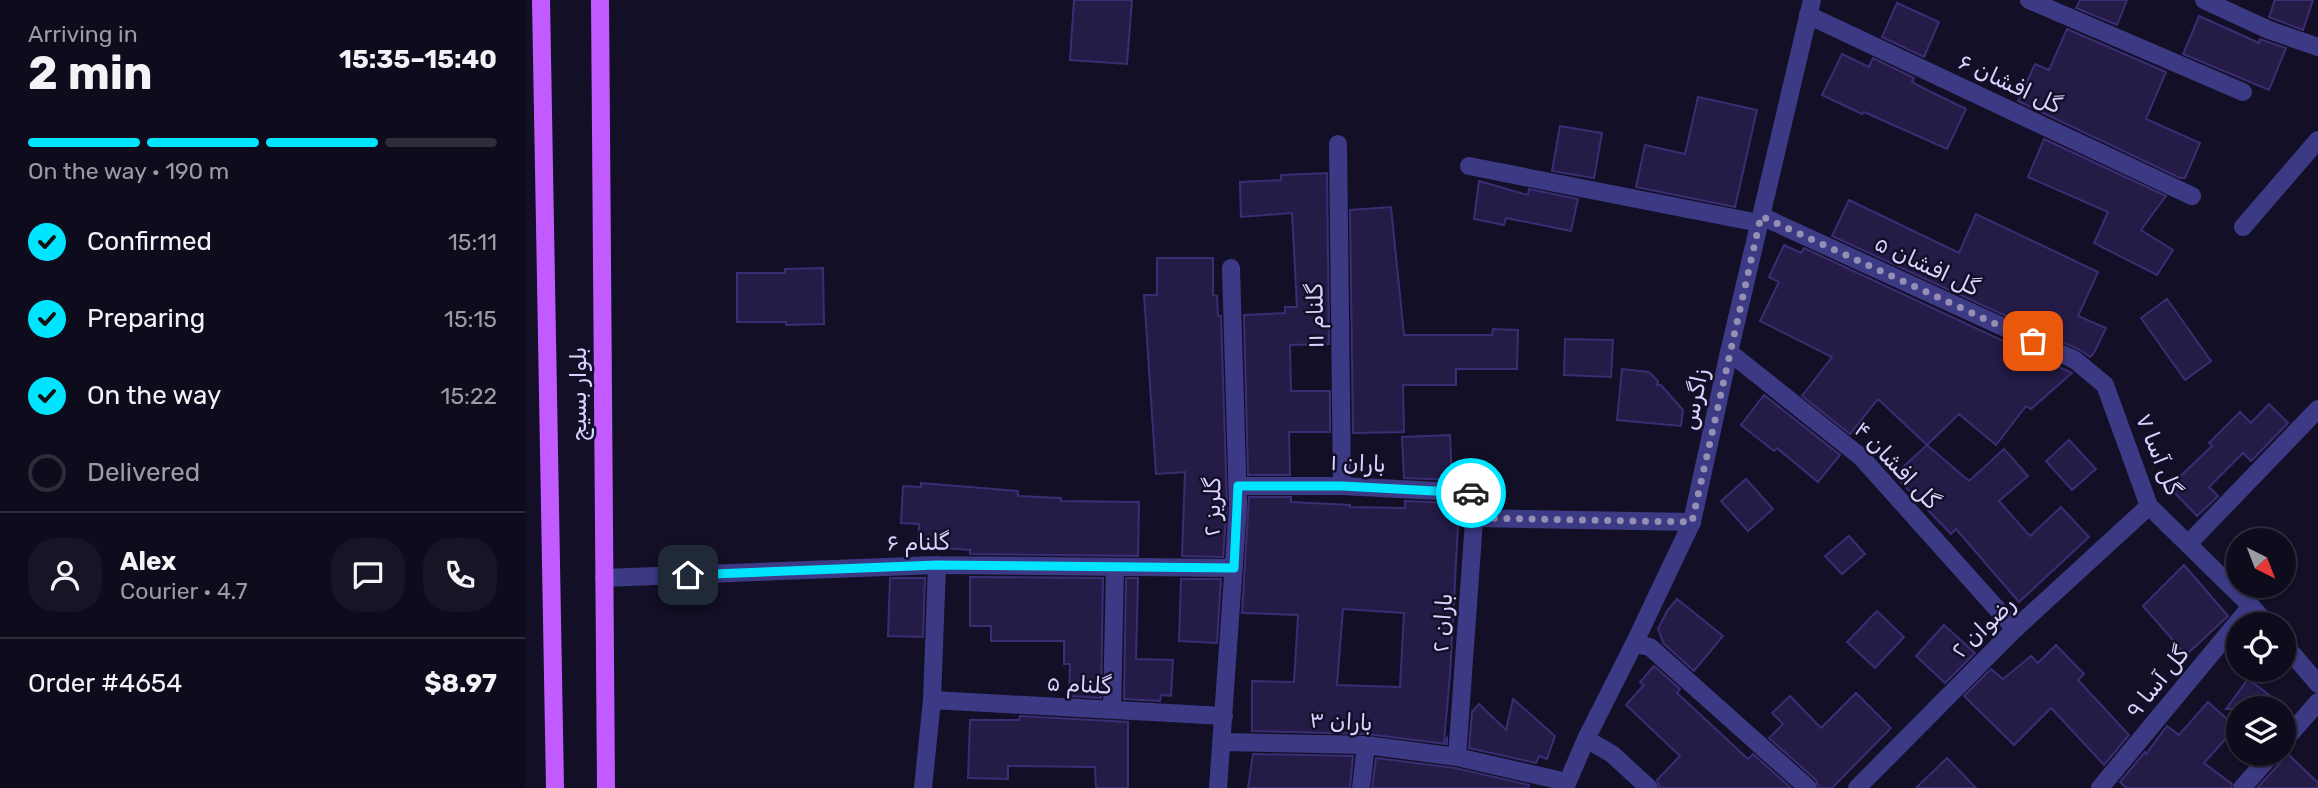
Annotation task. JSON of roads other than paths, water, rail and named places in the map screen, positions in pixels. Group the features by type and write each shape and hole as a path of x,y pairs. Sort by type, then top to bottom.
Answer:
{"main road":[{"name":"بلوار بسیج","path":"541,0 555,788"},
{"name":"بلوار بسیج","path":"600,0 606,788"}],"street":[{"path":"2029,0 2243,92"},
{"path":"2204,0 2269,30 2318,47"},
{"name":"گل افشان ۶","path":"1810,8 2192,196"},
{"name":"زاگرس","path":"1566,785 1692,522 1810,8"},
{"path":"2243,227 2318,140"},
{"name":"گلنام ۱۱","path":"1338,144 1342,486"},
{"name":"گل افشان ۵","path":"1469,166 1760,220 2075,360 2105,385"},
{"name":"گلریز ۲","path":"1218,788 1238,486 1231,268"},
{"name":"گل افشان ۴","path":"1729,352 1861,457 2015,629"},
{"name":"گل آسا ۷","path":"2105,385 2149,506 2256,612"},
{"path":"2188,544 2318,409"},
{"name":"باران ۱","path":"1238,486 1342,486 1476,493"},
{"name":"باران ۲","path":"1457,757 1476,493"},
{"name":"رضوان ۲","path":"1857,788 2015,629 2149,506"},
{"path":"1474,518 1692,522"},
{"name":"گلنام ۶","path":"604,578 937,565 1234,568"},
{"path":"923,788 932,700 937,565"},
{"path":"1112,710 1115,567"},
{"name":"گل آسا ۹","path":"2100,788 2251,606"},
{"path":"1635,644 1650,647 1808,788"},
{"path":"2296,657 2316,678"},
{"name":"گلنام ۵","path":"932,700 1224,716"},
{"path":"2296,727 2318,702"},
{"path":"1586,739 1612,754 1649,788"},
{"name":"باران ۳","path":"1222,742 1366,745 1457,757 1566,785"},
{"path":"1361,788 1366,745"},
{"path":"2242,788 2261,766"}]}
